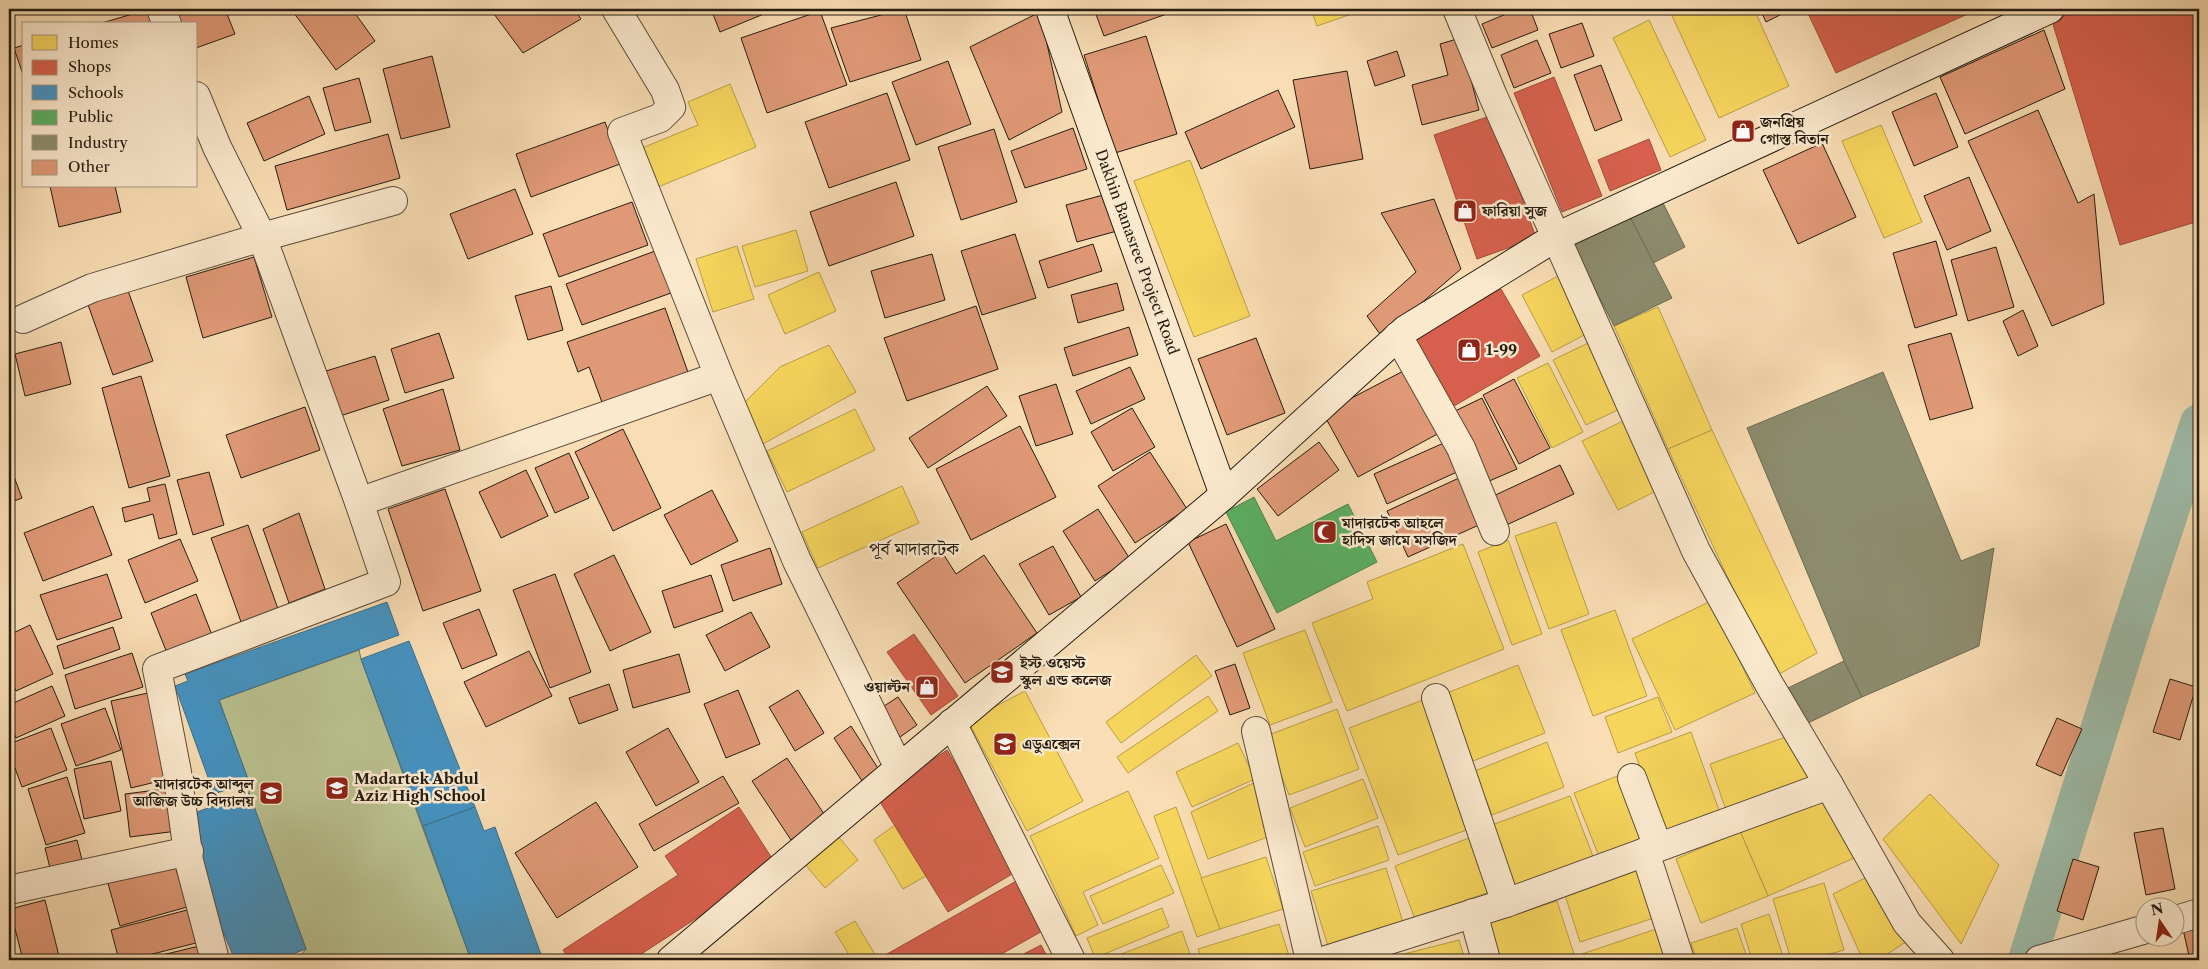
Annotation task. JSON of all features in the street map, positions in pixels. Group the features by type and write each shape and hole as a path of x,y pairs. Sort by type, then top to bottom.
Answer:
{"street":[{"path":"161,9 166,22"},
{"path":"616,9 665,90 671,107 660,118 622,132 719,376 797,561 900,768"},
{"name":"Dakhin Banasree Project Road","path":"1050,9 1224,494"},
{"path":"1457,9 1493,96 1696,551 1769,684 1829,784 1907,923 1940,960"},
{"path":"671,960 1224,494 1398,336 1556,237 2050,9"},
{"path":"198,101 217,147 262,237 359,502 386,582 157,669 189,851 189,861 216,960"},
{"path":"23,319 92,288 262,237 393,201"},
{"path":"1398,336 1461,448 1495,531"},
{"path":"359,502 719,376"},
{"path":"1436,698 1506,903"},
{"path":"952,723 1071,960"},
{"path":"1256,731 1310,960"},
{"path":"1632,778 1680,960"},
{"path":"1326,960 1506,903 1829,784"},
{"path":"9,890 189,851"},
{"path":"1473,913 1486,960"},
{"path":"2186,917 2199,913"},
{"path":"2046,958 2136,932"}],"green space":[{"path":"359,650 471,960 297,960 306,949 249,793 249,782 219,700"}],"building: Homes":[{"path":"1311,9 1366,9 1317,26"},
{"path":"1669,9 1754,9 1789,86 1719,118"},
{"path":"1649,20 1706,140 1670,157 1613,38"},
{"path":"730,84 756,147 658,187 642,148 698,125 688,102"},
{"path":"1881,125 1922,222 1884,238 1842,141"},
{"path":"1190,160 1250,316 1194,337 1134,181"},
{"path":"796,230 808,271 755,287 742,246"},
{"path":"737,246 754,299 713,312 696,259"},
{"path":"819,272 836,311 785,334 768,295"},
{"path":"1560,275 1590,332 1552,352 1522,295"},
{"path":"1658,307 1712,430 1668,449 1614,326"},
{"path":"1588,343 1622,408 1586,425 1553,360"},
{"path":"829,345 856,392 763,444 744,403 780,367"},
{"path":"1548,363 1583,432 1552,448 1517,378"},
{"path":"855,409 875,450 787,492 767,451"},
{"path":"1627,419 1662,488 1618,510 1582,441"},
{"path":"1712,430 1817,653 1774,677 1668,449"},
{"path":"902,486 919,523 818,568 802,532"},
{"path":"1556,522 1589,614 1549,629 1515,536"},
{"path":"1508,540 1542,634 1512,645 1478,552"},
{"path":"1463,544 1504,649 1347,711 1312,623 1373,599 1367,582"},
{"path":"1711,601 1755,693 1675,730 1632,639"},
{"path":"1615,610 1647,696 1593,716 1561,630"},
{"path":"1305,630 1332,702 1270,725 1243,653"},
{"path":"1196,655 1212,676 1121,743 1106,722"},
{"path":"1518,665 1545,733 1473,761 1447,693"},
{"path":"1025,691 1083,801 1027,831 968,721"},
{"path":"1208,696 1218,711 1128,773 1117,757"},
{"path":"1658,697 1672,732 1618,753 1605,717"},
{"path":"1423,700 1472,828 1398,855 1349,728"},
{"path":"1337,709 1359,769 1289,795 1266,736"},
{"path":"1691,732 1720,813 1664,834 1635,753"},
{"path":"1794,734 1810,780 1726,810 1710,764"},
{"path":"1547,742 1564,787 1492,815 1475,771"},
{"path":"1238,743 1255,779 1192,807 1176,772"},
{"path":"1620,775 1646,840 1600,859 1574,793"},
{"path":"1363,779 1378,818 1305,847 1290,808"},
{"path":"1258,781 1276,834 1208,859 1191,812"},
{"path":"1128,791 1159,858 1083,892 1098,925 1076,936 1030,836"},
{"path":"1826,794 1854,858 1768,896 1740,831"},
{"path":"1930,794 1999,865 1961,944 1883,839"},
{"path":"1570,796 1594,859 1517,889 1492,825"},
{"path":"1176,807 1220,929 1197,937 1154,816"},
{"path":"895,825 926,876 903,889 874,840"},
{"path":"1378,826 1389,860 1315,886 1303,852"},
{"path":"1740,831 1768,896 1701,923 1676,859"},
{"path":"837,835 858,860 825,888 804,863"},
{"path":"1469,838 1489,892 1415,919 1395,866"},
{"path":"1266,857 1283,909 1220,929 1201,878"},
{"path":"1161,865 1174,893 1103,924 1090,896"},
{"path":"1386,868 1403,922 1328,946 1311,891"},
{"path":"1638,868 1654,918 1580,942 1564,892"},
{"path":"1875,873 1909,940 1878,960 1863,960 1833,894"},
{"path":"1824,883 1844,950 1810,960 1791,960 1773,899"},
{"path":"1557,901 1574,954 1553,960 1495,960 1483,924"},
{"path":"1162,908 1169,927 1095,958 1087,938"},
{"path":"1769,914 1783,956 1769,960 1752,960 1741,924"},
{"path":"855,921 877,958 873,960 852,960 835,932"},
{"path":"1279,924 1290,959 1202,960 1198,949"},
{"path":"1737,928 1748,960 1697,960 1691,943"},
{"path":"1656,929 1666,960 1584,960 1582,954"},
{"path":"1182,931 1192,960 1127,960 1124,953"},
{"path":"1459,940 1465,960 1397,960 1396,956"},
{"path":"1124,953 1127,960 1102,960"},
{"path":"1841,954 1842,960 1821,960"}],"building: Shops":[{"path":"1806,9 1979,9 1836,73"},
{"path":"2079,9 2199,9 2199,221 2120,245 2052,21"},
{"path":"1554,77 1602,196 1562,212 1514,93"},
{"path":"1493,115 1536,238 1477,259 1434,135"},
{"path":"1649,139 1661,170 1610,191 1598,160"},
{"path":"1501,289 1540,356 1454,406 1415,339"},
{"path":"914,634 958,696 931,715 887,652"},
{"path":"947,750 1019,870 948,912 877,797"},
{"path":"739,807 777,866 632,960 570,960 563,950 678,875 665,856"},
{"path":"1018,880 1046,929 991,960 890,960 887,954"},
{"path":"1041,945 1049,960 1012,960"}],"building: Schools":[{"path":"387,602 399,635 219,700 249,782 214,794 175,686 188,681 185,674"},
{"path":"409,641 475,807 423,826 361,659"},
{"path":"249,793 306,949 277,960 235,960 206,892 197,812"},
{"path":"475,807 484,831 495,827 543,960 471,960 423,826"}],"building: Public":[{"path":"1254,497 1276,541 1348,504 1377,562 1277,613 1226,512"}],"building: Industry":[{"path":"1662,201 1685,247 1653,263 1630,217"},
{"path":"1630,217 1672,298 1614,326 1573,246"},
{"path":"1883,372 1961,561 1994,548 1979,646 1862,697 1844,661 1747,428"},
{"path":"1844,661 1862,697 1806,724 1788,688"}],"building: Other":[{"path":"150,9 154,22 105,22"},
{"path":"175,9 225,9 235,34 198,47 198,22 179,22"},
{"path":"291,9 352,9 375,41 336,70"},
{"path":"574,9 581,19 523,53 491,10"},
{"path":"711,9 776,9 720,32"},
{"path":"904,9 921,60 850,82 831,28"},
{"path":"1094,9 1181,9 1104,36"},
{"path":"1518,9 1530,9 1538,30 1492,48 1482,24"},
{"path":"1760,9 1792,9 1766,22"},
{"path":"820,11 847,85 767,113 741,38"},
{"path":"1040,12 1062,112 1009,140 970,47"},
{"path":"1582,23 1594,56 1561,68 1549,34"},
{"path":"2044,30 2065,89 1965,134 1940,77"},
{"path":"1146,36 1177,134 1115,153 1084,55"},
{"path":"1460,38 1479,110 1422,125 1412,85 1448,75 1440,44"},
{"path":"1537,40 1551,73 1514,88 1501,55"},
{"path":"22,46 22,72 14,48"},
{"path":"1397,51 1405,76 1375,86 1367,61"},
{"path":"432,56 450,127 401,139 383,69"},
{"path":"948,61 971,124 916,145 892,82"},
{"path":"1601,65 1622,120 1595,131 1574,75"},
{"path":"1347,71 1363,159 1310,169 1293,80"},
{"path":"359,78 371,122 335,131 323,88"},
{"path":"1278,90 1295,127 1201,169 1185,132"},
{"path":"887,93 910,160 829,188 805,122"},
{"path":"1936,93 1958,147 1914,166 1892,112"},
{"path":"309,96 325,134 264,161 247,123"},
{"path":"2038,110 2078,203 2094,194 2104,304 2052,326 1968,141"},
{"path":"605,122 620,164 531,197 516,154"},
{"path":"1073,128 1087,169 1025,188 1011,151"},
{"path":"994,129 1017,202 961,220 938,147"},
{"path":"388,134 400,178 287,210 275,166"},
{"path":"1822,143 1856,217 1798,244 1763,170"},
{"path":"1969,177 1991,231 1947,250 1924,196"},
{"path":"896,182 914,236 829,266 810,212"},
{"path":"50,188 115,188 121,212 59,227"},
{"path":"515,189 533,234 468,259 450,214"},
{"path":"1107,194 1117,231 1077,242 1066,205"},
{"path":"1434,199 1461,269 1382,337 1367,316 1416,272 1381,213"},
{"path":"632,202 648,245 559,277 543,234"},
{"path":"1015,234 1036,298 982,315 961,251"},
{"path":"1936,241 1957,315 1915,328 1893,253"},
{"path":"1093,244 1102,271 1048,288 1039,261"},
{"path":"1996,247 2014,307 1968,321 1951,260"},
{"path":"655,251 671,293 582,325 566,284"},
{"path":"932,254 945,300 885,318 871,271"},
{"path":"254,257 272,317 203,338 186,277"},
{"path":"1117,283 1124,310 1078,323 1071,295"},
{"path":"126,285 153,361 113,375 86,299"},
{"path":"551,286 563,330 528,340 515,296"},
{"path":"976,306 998,369 907,401 884,338"},
{"path":"665,308 689,375 603,405 589,367 578,372 567,342"},
{"path":"2023,310 2038,346 2018,356 2003,321"},
{"path":"1129,327 1138,355 1073,376 1064,348"},
{"path":"439,333 454,378 405,393 391,349"},
{"path":"1951,333 1973,408 1930,420 1908,345"},
{"path":"1256,338 1285,413 1227,435 1198,359"},
{"path":"61,342 71,384 25,396 15,354"},
{"path":"375,356 389,400 340,416 326,371"},
{"path":"1130,367 1145,399 1091,424 1076,391"},
{"path":"1409,368 1443,431 1358,477 1323,413"},
{"path":"141,376 170,476 129,488 102,388"},
{"path":"1514,379 1550,448 1519,464 1483,395"},
{"path":"1056,384 1073,434 1036,446 1019,396"},
{"path":"987,386 1007,416 928,468 909,438"},
{"path":"443,389 460,450 402,466 383,409"},
{"path":"1482,398 1517,469 1487,482 1453,412"},
{"path":"305,407 320,450 241,478 226,435"},
{"path":"1132,408 1155,447 1113,471 1091,432"},
{"path":"1020,426 1056,497 971,540 936,469"},
{"path":"623,429 661,508 613,531 575,452"},
{"path":"1319,442 1339,470 1278,516 1257,489"},
{"path":"1446,442 1459,471 1387,504 1374,474"},
{"path":"1150,452 1187,509 1135,543 1098,486"},
{"path":"569,453 589,498 555,513 535,468"},
{"path":"9,463 22,498 9,503"},
{"path":"1560,465 1574,494 1502,527 1489,498"},
{"path":"526,470 548,516 501,538 479,492"},
{"path":"209,472 224,525 193,535 177,480"},
{"path":"1459,478 1481,524 1408,557 1387,511"},
{"path":"165,484 177,534 159,539 153,514 125,522 122,508 150,501 147,488"},
{"path":"445,489 481,591 423,611 388,509"},
{"path":"712,490 738,541 691,565 664,515"},
{"path":"93,506 112,555 43,581 24,533"},
{"path":"1098,509 1130,559 1095,581 1063,531"},
{"path":"299,513 325,589 289,603 263,529"},
{"path":"1226,524 1275,629 1237,647 1188,542"},
{"path":"248,525 282,620 245,633 211,538"},
{"path":"180,539 198,581 145,603 128,560"},
{"path":"1053,546 1081,597 1049,615 1019,564"},
{"path":"770,548 782,584 733,601 721,565"},
{"path":"942,552 956,574 984,555 1037,633 965,683 897,583"},
{"path":"614,555 651,632 610,651 574,574"},
{"path":"107,574 122,618 57,640 40,595"},
{"path":"555,574 591,672 550,688 513,590"},
{"path":"711,575 723,611 674,628 662,591"},
{"path":"196,594 214,640 169,658 151,613"},
{"path":"479,609 497,655 462,669 443,623"},
{"path":"751,612 770,647 725,671 706,635"},
{"path":"30,625 53,674 16,691 9,676 9,635"},
{"path":"113,627 120,649 64,669 57,646"},
{"path":"529,651 552,696 486,727 464,682"},
{"path":"132,653 143,687 75,709 65,675"},
{"path":"679,654 690,692 633,708 623,670"},
{"path":"1235,664 1250,708 1230,715 1215,671"},
{"path":"2170,679 2196,687 2180,740 2153,732"},
{"path":"609,684 618,710 579,724 569,698"},
{"path":"52,686 65,716 16,738 9,721 9,705"},
{"path":"738,690 760,744 726,758 704,704"},
{"path":"798,690 824,733 795,751 769,707"},
{"path":"148,693 168,779 131,788 111,701"},
{"path":"898,697 917,725 900,737 881,708"},
{"path":"105,708 121,750 76,766 61,724"},
{"path":"2057,718 2082,729 2061,776 2036,765"},
{"path":"851,726 879,770 862,781 834,738"},
{"path":"51,728 67,770 22,787 9,752 9,744"},
{"path":"668,728 699,782 656,806 626,752"},
{"path":"787,758 826,817 791,840 752,781"},
{"path":"111,761 121,811 84,819 74,769"},
{"path":"723,776 739,803 654,851 639,824"},
{"path":"67,777 85,833 46,845 28,789"},
{"path":"172,788 177,831 130,837 125,794"},
{"path":"596,802 638,867 557,918 515,853"},
{"path":"2163,828 2175,889 2146,895 2134,833"},
{"path":"77,840 84,868 52,876 45,848"},
{"path":"2073,859 2099,867 2083,920 2057,911"},
{"path":"174,862 187,907 120,926 107,880"},
{"path":"45,900 60,960 23,960 10,909"},
{"path":"187,910 196,943 129,960 119,960 111,930"},
{"path":"2199,921 2199,960 2190,960 2186,942 2186,924"},
{"path":"199,946 202,960 142,960"},
{"path":"2110,954 2111,960 2076,960"}],"waterway":[{"path":"2027,960 2130,632 2199,423"}],"place":[{"name":"জনপ্রিয় গোস্ত বিতান","path":"1743,131"},
{"name":"ফারিয়া সুজ","path":"1465,211"},
{"name":"1-99","path":"1469,350"},
{"name":"মাদারটেক আহলে হাদিস জামে মসজিদ","path":"1325,532"},
{"name":"ইস্ট ওয়েস্ট স্কুল এন্ড কলেজ","path":"1002,672"},
{"name":"ওয়াল্টন","path":"927,687"},
{"name":"এডুএক্সেল","path":"1005,744"},
{"name":"Madartek Abdul Aziz High School","path":"337,788"},
{"name":"মাদারটেক আব্দুল আজিজ উচ্চ বিদ্যালয়","path":"271,793"}],"district":[{"name":"পূর্ব মাদারটেক","path":"914,549"}]}
